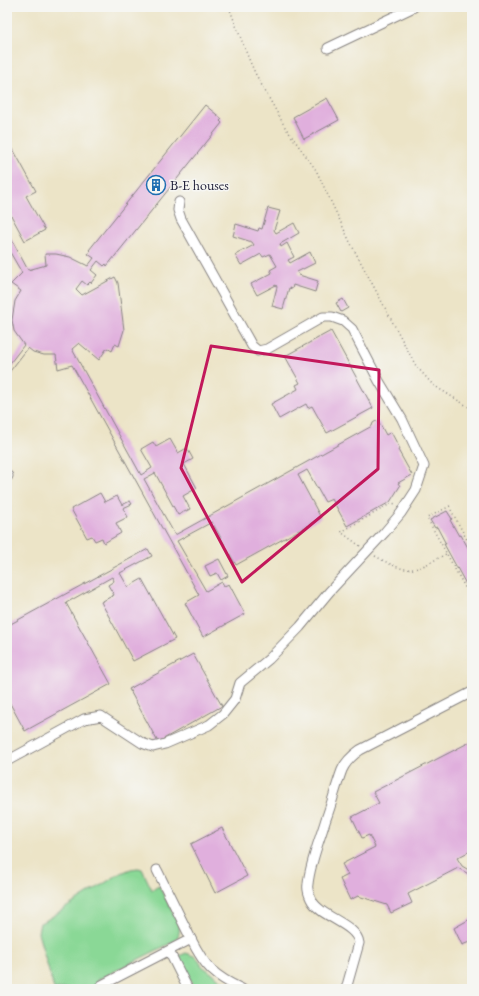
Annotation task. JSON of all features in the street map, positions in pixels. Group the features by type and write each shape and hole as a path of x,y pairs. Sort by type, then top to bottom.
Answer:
{"street":[{"path":"328,48 414,7"},
{"path":"7,761 84,719 101,716 142,743 153,747 165,744 209,725 223,714 235,699 240,683 269,659 300,627 329,592 386,532 416,490 424,466 402,419 379,381 352,329 343,321 332,317 323,317 267,349 258,351 252,346 181,219 178,210 179,202"},
{"path":"346,989 359,943 358,937 353,931 326,914 312,902 309,896 308,885 318,845 343,769 353,755 360,750 472,692"},
{"path":"157,870 202,959 212,972 242,989"},
{"path":"98,989 102,985 191,939"},
{"path":"169,951 188,989"}],"path":[{"path":"229,7 255,73 285,127 316,170 350,242 416,366 433,385 472,409"},
{"path":"363,548 341,532 392,503 398,504"},
{"path":"450,506 427,518 472,600"},
{"path":"451,510 472,549"},
{"path":"372,554 394,566 408,570 421,567 446,554"}],"highlighted area":[{"path":"211,346 379,370 378,469 242,582 181,468"}],"green space":[{"path":"138,868 142,869 152,890 159,886 179,925 178,937 173,942 99,979 92,989 54,989 38,933 40,923 119,874"},
{"path":"186,953 196,957 202,966 233,989 195,989 179,956"}],"building":[{"path":"327,98 339,120 304,139 293,117"},
{"path":"205,105 222,119 220,121 222,123 107,266 106,264 104,266 98,261 91,270 97,275 91,283 90,282 87,285 82,281 76,289 82,295 115,277 118,283 124,330 119,346 115,344 112,351 107,348 99,360 79,343 72,349 141,475 152,468 141,449 153,442 156,447 170,439 178,453 187,448 193,459 184,464 197,488 183,496 190,509 178,515 155,473 144,479 175,535 372,426 376,421 379,422 386,435 391,432 400,449 398,450 412,475 398,483 400,486 390,502 347,526 332,499 325,502 307,470 298,475 321,518 236,565 212,522 177,541 206,591 222,582 224,586 229,584 245,614 203,637 185,603 199,595 72,365 58,369 56,355 44,355 33,352 28,348 7,375 7,367 24,345 14,331 12,320 15,301 21,291 11,284 22,273 7,247 7,231 28,270 46,265 45,254 56,254 70,257 88,266 94,258 88,254 90,251 89,250"},
{"path":"13,149 36,191 26,196 45,230 25,241 7,208 7,152"},
{"path":"268,208 280,211 274,230 276,233 294,223 299,233 280,244 281,247 287,243 294,257 288,260 290,263 310,252 315,263 297,272 299,275 318,281 315,292 293,285 292,289 289,288 283,309 272,306 277,287 276,285 257,295 251,284 272,273 270,270 277,266 270,254 263,257 261,254 241,265 235,255 254,245 252,242 233,236 236,224 258,231 259,228 262,229"},
{"path":"343,299 348,308 341,312 336,303"},
{"path":"331,331 373,408 327,433 312,406 308,408 306,404 279,419 271,404 298,389 296,385 300,383 285,356"},
{"path":"100,493 105,502 117,496 122,505 130,501 132,504 123,508 128,517 116,523 121,533 104,543 102,538 95,541 92,536 87,538 71,509"},
{"path":"447,511 459,536 461,535 472,555 472,595 444,544 446,544 437,527 435,528 430,520"},
{"path":"148,549 152,556 120,573 128,587 142,579 175,639 133,661 101,602 114,595 108,585 114,581 112,577 66,603 111,684 25,731 7,698 7,626"},
{"path":"219,559 228,576 221,580 217,573 210,576 205,566"},
{"path":"193,654 222,706 158,742 129,689"},
{"path":"472,741 472,850 457,858 462,866 472,872 472,876 458,868 408,894 412,903 391,913 387,905 358,896 350,900 340,879 348,875 342,864 375,847 369,835 362,838 352,817 379,803 373,792"},
{"path":"222,828 247,876 215,893 191,844"},
{"path":"472,918 472,941 462,945 454,928"}],"place":[{"name":"B-E houses","path":"156,185"}]}
